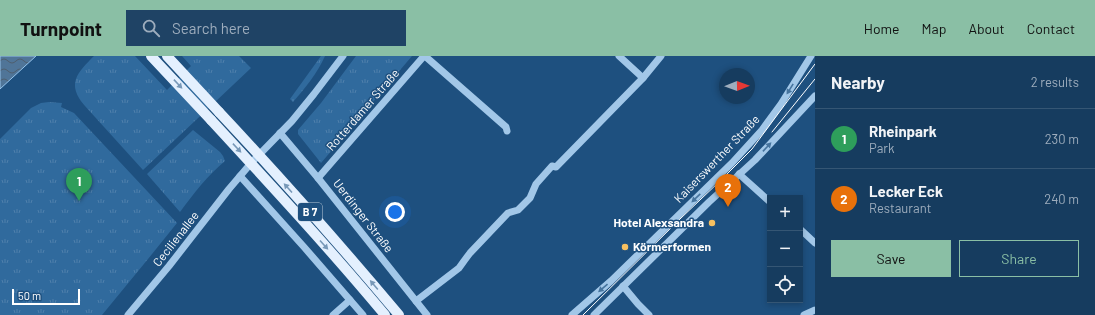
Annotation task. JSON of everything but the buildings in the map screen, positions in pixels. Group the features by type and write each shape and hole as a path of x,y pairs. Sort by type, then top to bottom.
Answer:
{"main road":[{"name":"B 7","path":"151,56 263,176 385,315"},
{"name":"B 7","path":"167,56 271,168 344,250 399,315"}],"street":[{"path":"343,56 292,121 240,176 363,315"},
{"path":"425,56 506,127 507,131"},
{"name":"Rotterdamer Straße","path":"318,178 425,56"},
{"path":"619,56 642,78"},
{"path":"416,301 459,268 470,253 508,213 518,210 530,198 536,184 552,166 556,167 642,78 661,56"},
{"name":"Kaiserswerther Straße","path":"572,315 611,281 732,163 762,130 781,104 811,56"},
{"name":"Kaiserswerther Straße","path":"594,315 754,160 815,96"},
{"name":"Uerdinger Straße","path":"280,133 318,178 427,315"},
{"path":"739,174 767,199"},
{"name":"Cecilienallee","path":"128,315 240,176"},
{"path":"802,231 815,243"},
{"path":"624,286 649,315"},
{"path":"333,315 350,300"},
{"path":"804,315 815,310"}],"green space":[{"path":"94,56 135,56 167,90 191,66 182,56 239,56 251,68 143,170 79,98 75,85 76,79 79,73"},
{"path":"321,56 325,56 315,75 293,102 290,99"},
{"path":"356,56 412,56 321,163 298,134 298,130 321,103"},
{"path":"41,103 62,103 61,107 74,113 177,223 102,315 0,315 0,139 31,108"},
{"path":"193,130 220,152 225,161 201,185 180,212 147,174"}],"water":[{"path":"0,56 36,56 0,89"}],"tram line":[{"path":"583,315 752,149 815,64"},
{"path":"772,132 815,79"}],"place":[{"name":"Rheinpark","path":"79,201"},
{"name":"Lecker Eck","path":"728,207"},
{"name":"Hotel Alexsandra","path":"712,223"},
{"name":"Körmerformen","path":"625,247"}]}
